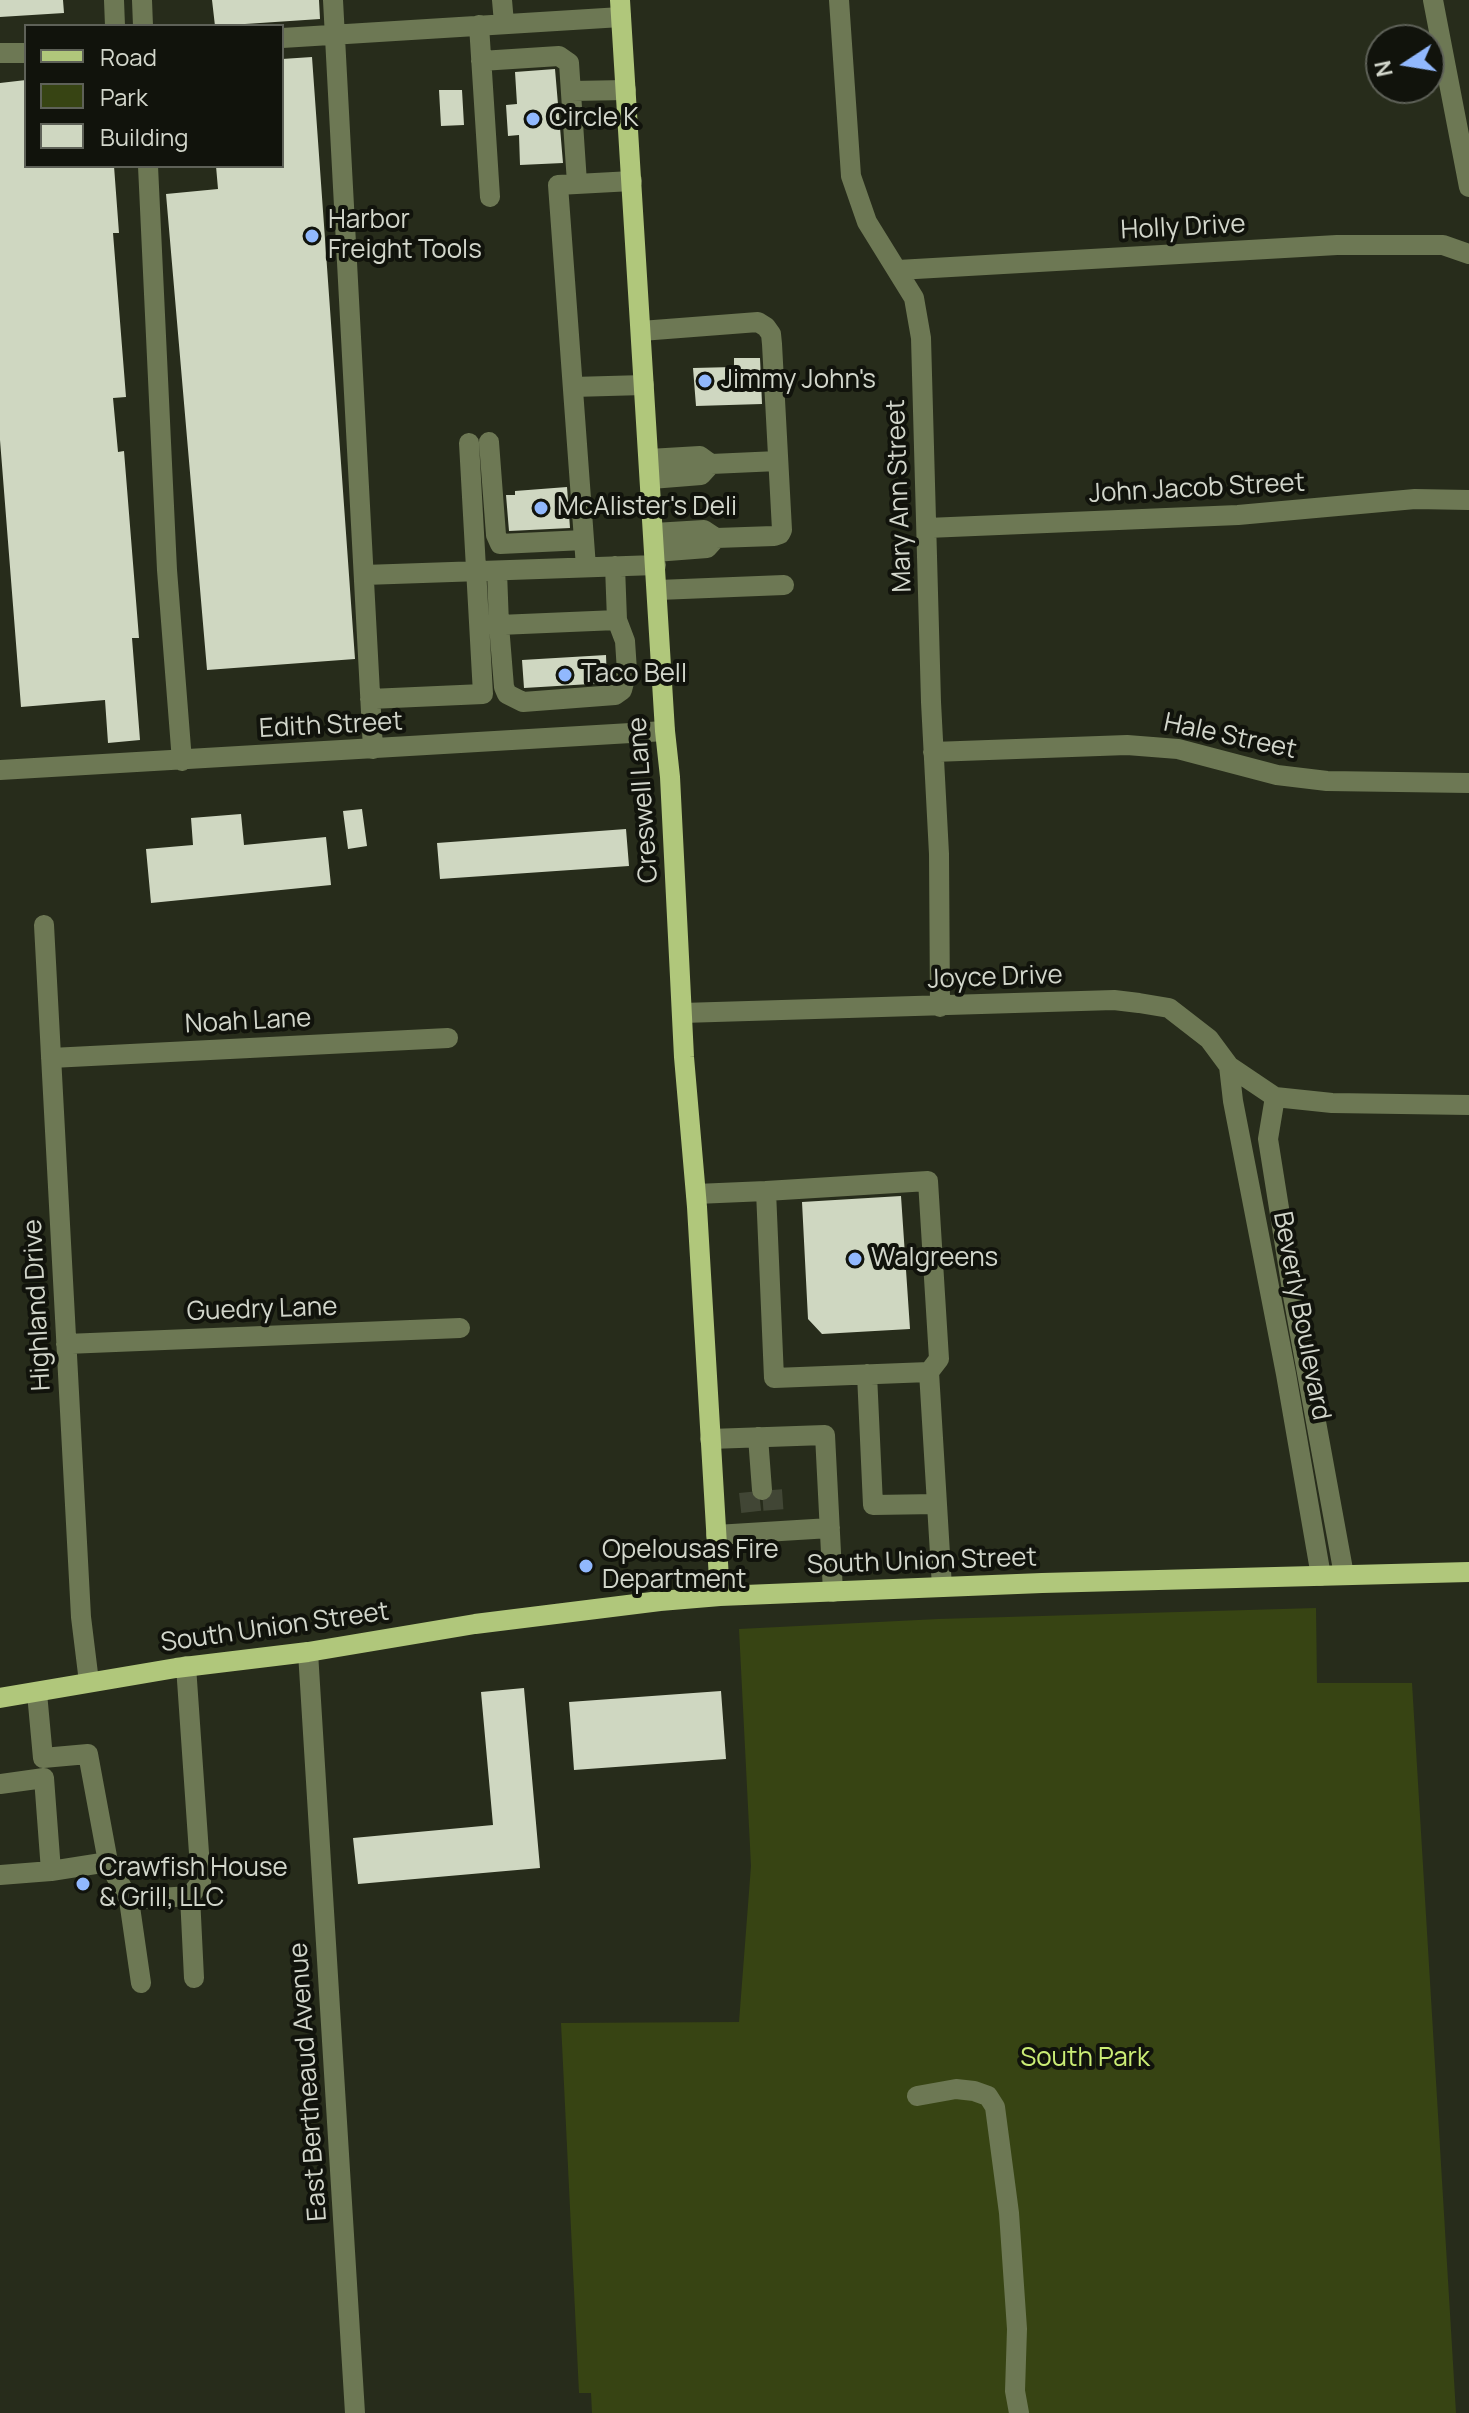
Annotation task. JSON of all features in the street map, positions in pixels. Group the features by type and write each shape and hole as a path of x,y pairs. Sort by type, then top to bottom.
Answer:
{"main road":[{"name":"Creswell Lane","path":"620,8 720,1596"},
{"name":"South Union Street","path":"0,1698 186,1666 308,1652 475,1624 660,1601 942,1587 1469,1572"}],"street":[{"path":"114,0 115,24"},
{"path":"142,0 143,24"},
{"path":"333,0 373,749"},
{"path":"502,0 504,23"},
{"name":"Mary Ann Street","path":"839,0 851,176 867,222 914,298 921,338 941,931 940,1007"},
{"path":"1433,0 1469,187"},
{"path":"284,38 504,23 620,8"},
{"path":"479,25 490,197"},
{"path":"0,53 24,53"},
{"path":"481,61 559,56 569,63 577,183"},
{"path":"571,91 626,90"},
{"path":"148,168 167,570 182,761"},
{"path":"586,567 558,185 632,181"},
{"name":"Holly Drive","path":"898,270 1337,245 1443,245 1469,254"},
{"path":"364,575 615,566 704,530 716,538 780,534 771,334 758,322 641,331"},
{"path":"573,387 644,385"},
{"path":"370,699 483,694 487,571 479,443 500,544 584,540"},
{"path":"650,469 700,456 711,464 778,461"},
{"name":"John Jacob Street","path":"927,528 1238,515 1415,499 1469,500"},
{"path":"487,571 499,625 504,687 507,694 516,700 537,701 606,697 622,690 626,680 626,656 623,629 617,620 615,566"},
{"path":"658,590 784,585"},
{"path":"499,625 617,620"},
{"name":"Edith Street","path":"0,770 665,731"},
{"name":"Hale Street","path":"933,752 1127,745 1178,749 1277,775 1327,781 1469,783"},
{"name":"Highland Drive","path":"44,925 81,1617 89,1682"},
{"name":"Joyce Drive","path":"682,1013 1114,1000 1169,1008 1209,1039 1229,1066 1275,1097"},
{"name":"Noah Lane","path":"51,1058 448,1038"},
{"name":"Beverly Boulevard","path":"1229,1066 1321,1576"},
{"path":"1275,1097 1332,1103 1469,1105"},
{"name":"Beverly Boulevard","path":"1275,1097 1268,1139 1344,1575"},
{"path":"1242,1146 1268,1139"},
{"path":"696,1194 928,1181 939,1359 929,1372 942,1587"},
{"path":"766,1191 774,1378 929,1372"},
{"name":"Guedry Lane","path":"66,1344 460,1328"},
{"path":"867,1374 873,1505 937,1504"},
{"path":"710,1439 825,1435 833,1592"},
{"path":"758,1437 761,1491"},
{"path":"716,1535 763,1522 830,1528"},
{"name":"East Bertheaud Avenue","path":"308,1652 355,2413"},
{"path":"186,1666 201,1882 190,1896 194,1978"},
{"path":"37,1693 51,1871"},
{"path":"0,1784 88,1754 108,1862 129,1900 141,1983"},
{"path":"0,1875 108,1862"},
{"path":"129,1900 190,1896"},
{"path":"917,2096 956,2089 974,2091 988,2096 995,2107 1009,2213 1017,2329 1015,2391 1019,2413"}],"green space":[{"name":"South Park","path":"1316,1608 1317,1683 1412,1683 1456,2413 592,2413 591,2393 579,2393 561,2023 739,2022 751,1866 739,1629 938,1619"}],"building":[{"path":"0,0 63,0 64,13 0,17"},
{"path":"212,0 319,0 320,19 215,24"},
{"path":"312,57 355,659 207,670 166,194 218,189 216,168 284,168 284,59"},
{"name":"Circle K","path":"555,69 563,163 520,165 519,135 508,136 506,105 517,104 515,72"},
{"path":"24,80 24,168 114,168 119,233 113,233 126,397 113,398 118,452 124,451 139,638 132,638 140,740 108,743 105,700 21,707 0,440 0,83"},
{"path":"439,90 462,90 464,125 441,126"},
{"path":"734,358 760,358 762,404 696,406 693,368 734,367"},
{"name":"McAlister's Deli","path":"567,487 570,528 509,531 506,495 515,495 515,491"},
{"name":"Taco Bell","path":"606,655 607,683 524,688 522,660"},
{"path":"362,809 367,846 348,849 343,811"},
{"path":"241,814 244,845 326,837 331,885 151,903 146,849 193,845 191,818"},
{"path":"626,829 629,866 440,879 437,843"},
{"name":"Walgreens","path":"901,1196 910,1329 822,1334 808,1319 802,1202"},
{"path":"524,1688 540,1868 358,1884 353,1838 493,1825 481,1692"},
{"path":"721,1691 726,1759 574,1770 569,1702"}],"tunnel":[{"path":"772,1490 774,1518"},
{"path":"749,1492 752,1519"}],"place":[{"name":"Circle K","path":"533,119"},
{"name":"Harbor Freight Tools","path":"312,236"},
{"name":"Jimmy John's","path":"705,381"},
{"name":"McAlister's Deli","path":"541,508"},
{"name":"Taco Bell","path":"565,675"},
{"name":"Walgreens","path":"855,1259"},
{"name":"Opelousas Fire Department","path":"586,1566"},
{"name":"Crawfish House & Grill, LLC","path":"83,1884"}]}
